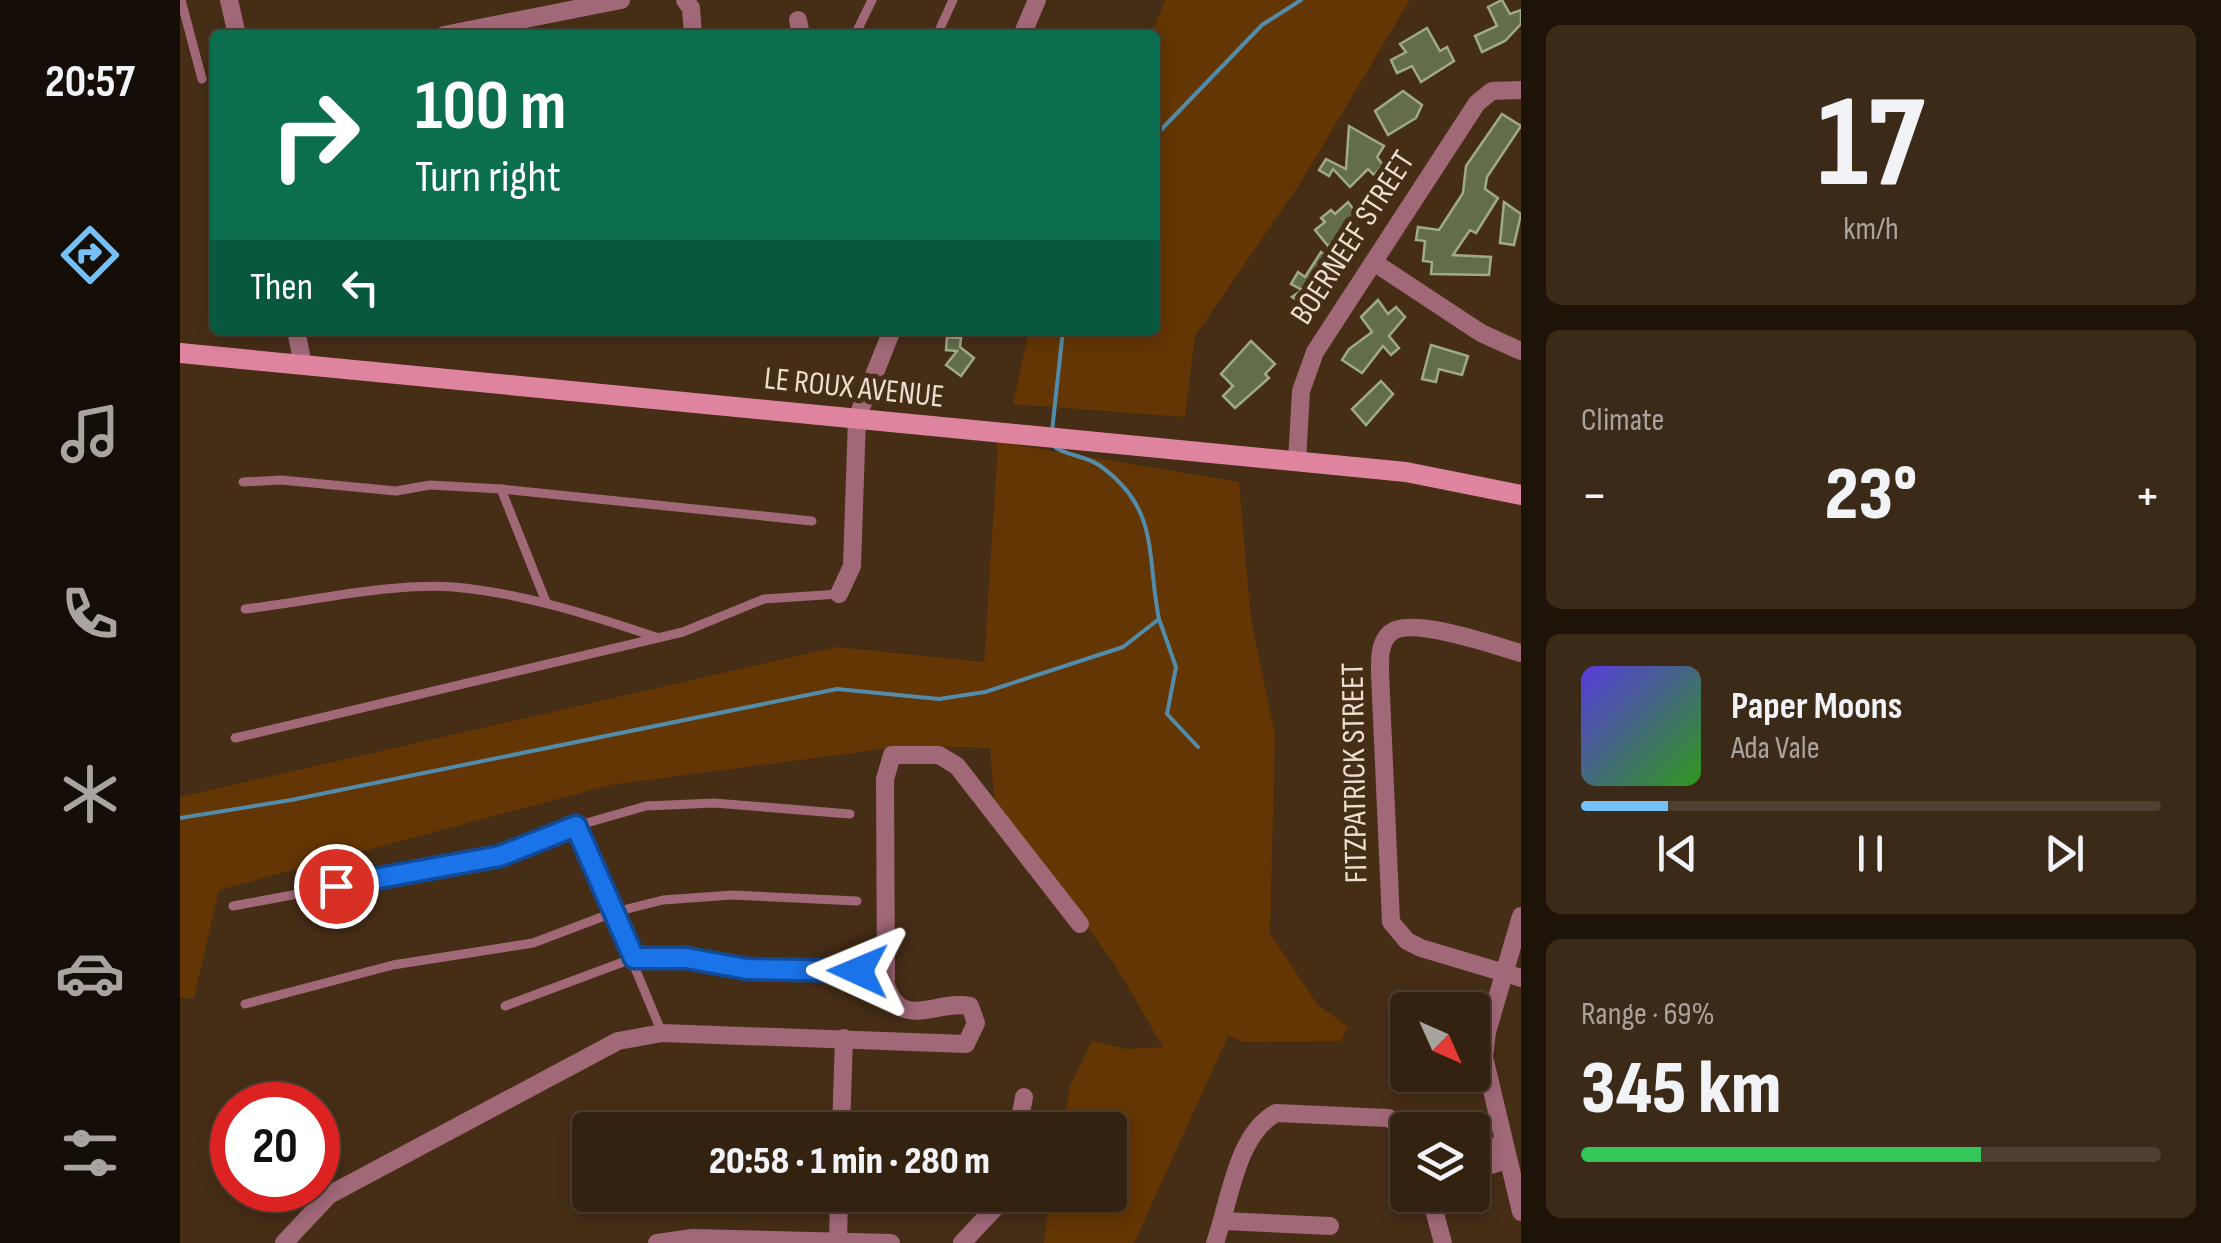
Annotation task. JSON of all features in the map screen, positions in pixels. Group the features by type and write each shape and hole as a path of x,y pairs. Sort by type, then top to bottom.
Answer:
{"main road":[{"name":"LE ROUX AVENUE","path":"180,353 1406,472 1521,495"}],"street":[{"path":"466,30 570,6 622,0"},
{"path":"685,0 691,8 693,30"},
{"path":"1024,30 1037,0"},
{"path":"233,1 236,30"},
{"name":"BOERNEEF STREET","path":"1297,461 1306,368 1477,103 1492,92 1521,90"},
{"path":"1375,263 1481,333 1521,351"},
{"path":"297,335 304,365"},
{"path":"838,594 852,566 857,418 890,335"},
{"name":"FITZPATRICK STREET","path":"1512,976 1406,941 1388,915 1380,654 1390,632 1412,626 1521,654"},
{"path":"284,1243 329,1195 603,1048 662,1033 966,1044 976,1023 970,1006 912,1013 896,1005 886,985 885,778 890,756 928,753 957,766 1080,924"},
{"path":"1521,916 1512,976 1484,1057 1521,1212"},
{"path":"842,1112 844,1038"},
{"path":"1021,1112 1024,1097"},
{"path":"1215,1243 1257,1124 1276,1112 1390,1119"},
{"path":"1490,1152 1504,1152"},
{"path":"1490,1160 1504,1152"},
{"path":"838,1242 839,1212"},
{"path":"962,1243 991,1212"},
{"path":"1435,1212 1443,1243"},
{"path":"1223,1222 1330,1226"},
{"path":"657,1243 692,1238 891,1243"}],"lane":[{"path":"181,0 202,79"},
{"path":"857,30 872,0"},
{"path":"938,30 953,0"},
{"path":"243,482 301,481 396,490 430,486 501,489 812,521"},
{"path":"501,489 546,602"},
{"path":"245,609 433,586 546,602 659,638"},
{"path":"234,738 707,626 764,599 838,594"},
{"path":"233,906 500,856 631,808 694,802 850,814"},
{"path":"576,826 662,1033"},
{"path":"245,1004 392,965 533,943 614,912 684,897 732,894 857,900"},
{"path":"504,1006 634,958 686,958 747,969 858,971"}],"shaded area":[{"path":"1165,0 1410,0 1301,182 1195,336 1185,417 1013,404 1028,335 1160,335 1160,30 1153,30"},
{"path":"998,442 1239,482 1251,619 1275,735 1270,933 1317,1004 1348,1027 1341,1041 1244,1042 1228,1036 1134,1243 1044,1243 1048,1212 1127,1212 1127,1112 1065,1112 1070,1086 1092,1041 1126,1049 1163,1047 1115,965 994,799 990,748 906,746 610,785 219,890 194,998 180,998 180,797 836,647 984,662"}],"building":[{"path":"1502,0 1510,14 1521,10 1521,24 1505,41 1482,52 1475,36 1497,26 1488,7"},
{"path":"1427,28 1440,51 1447,47 1454,61 1421,82 1412,66 1397,73 1391,60 1406,52 1400,44"},
{"path":"1403,91 1422,105 1416,118 1388,135 1375,111"},
{"path":"1502,114 1521,126 1487,177 1485,189 1498,198 1476,233 1470,230 1453,255 1491,257 1489,275 1431,274 1432,262 1423,261 1425,241 1416,240 1418,227 1439,230 1463,193 1466,166"},
{"path":"1349,126 1384,146 1377,157 1383,165 1374,175 1368,169 1350,187 1333,169 1329,176 1319,170 1326,159 1346,169"},
{"path":"1348,202 1360,218 1328,246 1315,230 1325,222 1321,218 1331,210 1335,214"},
{"path":"1504,202 1521,214 1514,245 1500,243"},
{"path":"1321,252 1339,263 1310,308 1292,297 1302,290 1291,284 1298,272 1305,277"},
{"path":"1378,300 1388,314 1396,307 1405,317 1389,336 1399,348 1391,355 1383,346 1362,373 1342,360 1349,349 1372,332 1361,317"},
{"path":"947,337 961,338 960,347 974,358 961,376 946,365 957,351 946,350"},
{"path":"1251,341 1275,364 1265,374 1269,378 1235,408 1223,396 1233,386 1221,374"},
{"path":"1431,345 1468,356 1462,375 1439,369 1436,382 1422,379"},
{"path":"1381,381 1393,394 1366,425 1352,409"}],"waterway":[{"path":"1160,131 1262,25 1301,0"},
{"path":"1052,431 1062,335"},
{"path":"180,818 291,800 837,689 939,699 985,692 1123,647 1159,619 1142,516 1119,482 1099,465 1056,448"},
{"path":"1159,619 1176,667 1167,714 1198,747"}],"route":[{"path":"336,886 500,856 576,826 634,958 660,955 747,969 858,971"}]}
